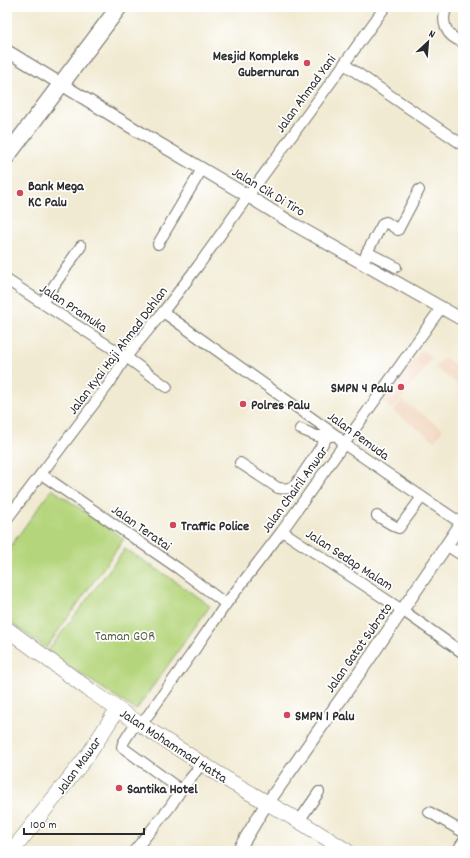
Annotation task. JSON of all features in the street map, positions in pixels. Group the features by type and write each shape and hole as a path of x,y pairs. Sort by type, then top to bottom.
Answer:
{"highway":[{"path":"7,156 119,7"}],"main road":[{"name":"Jalan Mohammad Hatta","path":"7,629 112,716 137,727 145,738 197,770 265,807 299,821 347,851"},
{"name":"Jalan Mohammad Hatta","path":"7,637 91,691 137,727 265,807 330,851"},
{"name":"Jalan Mawar","path":"12,851 88,755 112,716"}],"street":[{"name":"Jalan Ahmad Yani","path":"248,196 385,7"},
{"path":"447,7 444,14 444,22 448,32 451,36 463,42"},
{"name":"Jalan Cik Di Tiro","path":"7,51 295,225 463,320"},
{"path":"344,64 463,145"},
{"path":"158,244 202,169"},
{"path":"363,263 383,223 386,222 398,230 419,190"},
{"name":"Jalan Kyai Haji Ahmad Dahlan","path":"7,519 109,384 126,357 198,266 248,196"},
{"path":"42,303 81,246"},
{"path":"368,252 396,267"},
{"name":"Jalan Pramuka","path":"7,280 126,357 167,387"},
{"name":"Jalan Chairil Anwar","path":"181,790 122,747 123,743 137,727 193,652 226,604 282,531 441,308"},
{"name":"Jalan Pemuda","path":"163,312 332,436 422,498 462,522"},
{"path":"300,429 316,436 332,436"},
{"path":"240,463 278,488 284,489 292,487 296,484 332,436"},
{"name":"Jalan Teratai","path":"41,474 179,569 226,604"},
{"path":"377,516 399,528 422,498"},
{"name":"Jalan Gatot Subroto","path":"238,851 265,807 367,662 462,522"},
{"name":"Jalan Sedap Malam","path":"282,531 402,610 463,653"},
{"path":"446,545 463,556"},
{"path":"134,851 170,807 197,770"},
{"path":"299,821 319,792"},
{"path":"429,812 463,832"},
{"path":"457,851 463,842"}],"shaded area":[{"name":"SMPN 4 Palu","path":"421,350 432,358 393,409 382,400"},
{"path":"444,357 463,370 463,388 435,368"},
{"name":"SMPN 4 Palu","path":"402,400 443,429 435,441 393,411"}],"green space":[{"path":"52,489 124,539 46,648 7,620 7,551"},
{"name":"Taman GOR","path":"125,549 169,577 210,606 136,710 47,652"}],"place":[{"name":"Mesjid Kompleks Gubernuran","path":"307,63"},
{"name":"Bank Mega KC Palu","path":"20,193"},
{"name":"SMPN 4 Palu","path":"401,387"},
{"name":"Polres Palu","path":"243,404"},
{"name":"Traffic Police","path":"173,525"},
{"name":"SMPN 1 Palu","path":"287,715"},
{"name":"Santika Hotel","path":"119,788"}]}
